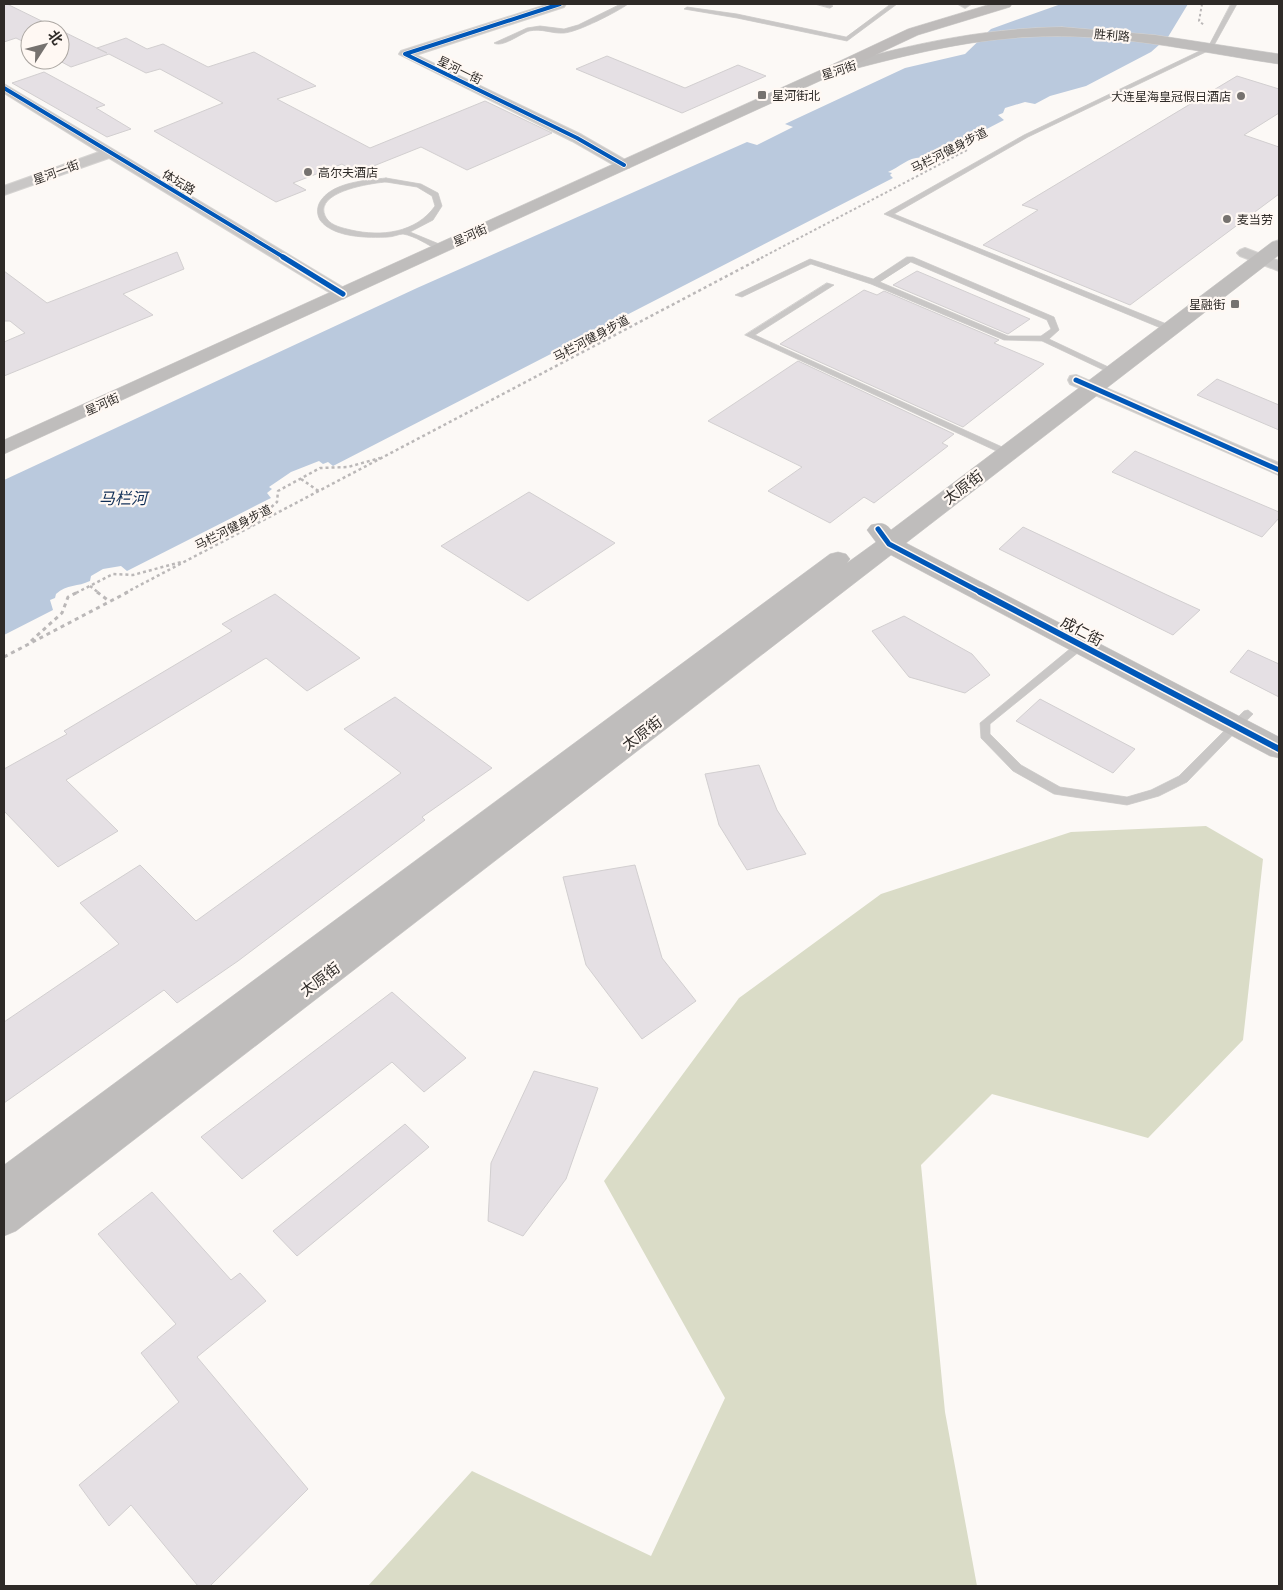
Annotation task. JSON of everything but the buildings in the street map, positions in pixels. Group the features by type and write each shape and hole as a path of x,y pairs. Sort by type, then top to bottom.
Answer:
{"highway":[{"path":"830,71 913,32 1005,4"}],"main road":[{"name":"胜利路","path":"943,42 1031,32 1121,36 1279,59"},
{"name":"星河街","path":"4,448 830,71 943,42"},
{"name":"太原街","path":"4,1220 890,536 999,449 1162,326 1266,256 1279,228"},
{"name":"太原街","path":"4,1185 890,536"},
{"name":"成仁街","path":"890,536 1081,645 1242,720 1279,730"},
{"name":"成仁街","path":"890,536 1242,720 1279,749"}],"street":[{"name":"星河一街","path":"560,4 405,54 577,138 624,165"},
{"name":"体坛路","path":"4,88 343,294"},
{"name":"星河一街","path":"4,190 109,153"},
{"path":"1096,376 1279,470"}],"lane":[{"path":"497,43 527,30 540,28 564,31 580,26 624,4"},
{"path":"818,4 830,6"},
{"path":"687,9 737,16 847,39 894,4"},
{"path":"1162,326 888,214 1026,136 1210,48 1234,4"},
{"path":"404,232 427,222 439,209 439,200 432,192 420,185 386,180 349,186 334,192 324,201 320,210 323,219 332,227 346,233 372,236 404,232 441,248"},
{"path":"874,282 910,259 1050,319 1055,330 1043,339"},
{"path":"739,295 810,261 874,282 1007,338 1043,339 1096,376"},
{"path":"830,285 748,335 999,449"},
{"path":"1081,645 985,723 985,735 1017,768 1058,791 1128,801 1155,793 1183,779 1242,720"}],"path":[{"path":"1202,4 1199,21 1204,25"},
{"path":"239,534 273,507 279,497 278,491 320,468 348,467 388,455"},
{"path":"301,479 320,492"},
{"path":"27,645 62,613 68,597 113,574 133,575 150,572 191,559"},
{"path":"90,586 109,601"}],"green space":[{"path":"1206,826 1263,859 1243,1040 1148,1138 992,1094 921,1165 945,1412 977,1586 368,1586 472,1471 651,1556 725,1398 604,1181 739,998 881,894 1071,832"}],"water":[{"name":"马栏河","path":"1061,4 1188,4 1168,37 1151,52 1086,86 1050,96 1035,104 1025,102 1005,108 1003,113 998,115 1004,120 929,159 917,158 907,161 888,172 892,173 890,175 893,178 333,466 328,462 323,464 319,461 291,472 269,487 272,489 267,493 271,498 127,571 121,566 103,569 91,576 90,581 60,591 56,594 55,598 50,600 53,610 4,635 4,480 417,288 747,142 757,145 793,127 785,124 905,68 965,54 991,29"}],"cycle path":[{"path":"560,4 405,54 577,138 624,165"},
{"path":"4,88 343,294"},
{"path":"1076,380 1279,470"},
{"path":"878,529 889,544 1279,749"}],"place":[{"name":"星河街北","path":"762,95"},
{"name":"大连星海皇冠假日酒店","path":"1241,96"},
{"name":"高尔夫酒店","path":"308,172"},
{"name":"麦当劳","path":"1227,219"},
{"name":"星融街","path":"1235,304"}]}
